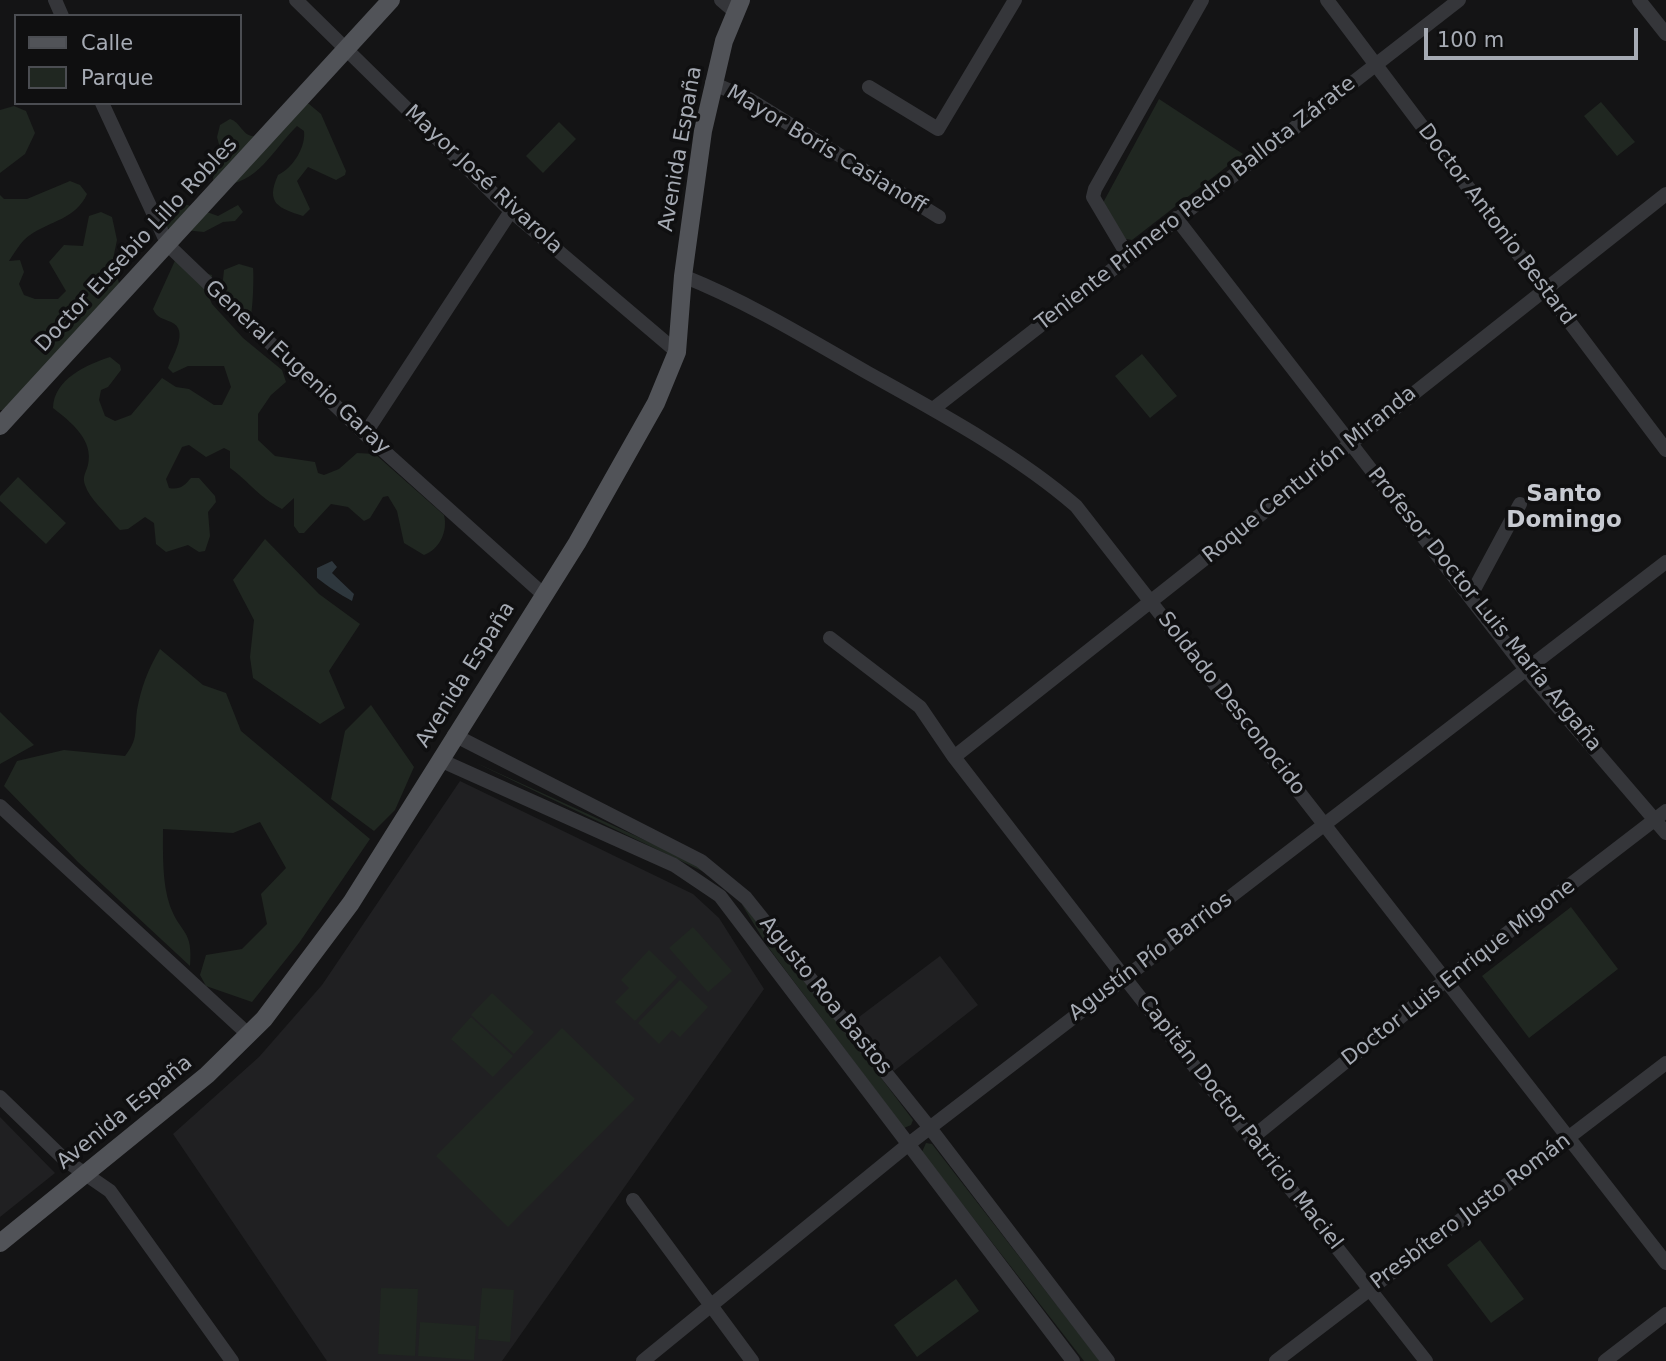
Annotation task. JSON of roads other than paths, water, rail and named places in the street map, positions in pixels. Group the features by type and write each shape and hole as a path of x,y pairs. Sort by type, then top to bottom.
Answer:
{"main road":[{"name":"Doctor Eusebio Lillo Robles","path":"0,426 391,0"},
{"name":"Avenida España","path":"0,1243 207,1075 249,1035 319,950 544,595 638,438 677,352 683,276 712,83 738,6"}],"street":[{"name":"Mayor José Rivarola","path":"296,0 511,211 677,352"},
{"path":"721,0 738,6"},
{"path":"869,87 939,129 1015,0"},
{"path":"1128,256 1093,197 1095,189 1202,0"},
{"name":"Doctor Antonio Bestard","path":"1327,0 1666,450"},
{"name":"Teniente Primero Pedro Ballota Zárate","path":"933,409 1459,0"},
{"path":"1639,0 1666,34"},
{"name":"Mayor Boris Casianoff","path":"712,83 749,99 939,217"},
{"name":"General Eugenio Garay","path":"103,105 168,245 365,434 544,595"},
{"name":"Roque Centurión Miranda","path":"954,757 1543,288 1666,194"},
{"path":"365,434 511,211"},
{"name":"Profesor Doctor Luis María Argaña","path":"1176,218 1527,671 1661,815 1666,833"},
{"name":"Soldado Desconocido","path":"683,276 731,296 933,409 1068,499 1152,601 1666,1263"},
{"path":"1470,597 1520,503"},
{"name":"Agustín Pío Barrios","path":"643,1361 910,1143 1124,977 1326,826 1666,562"},
{"name":"Capitán Doctor Patricio Maciel","path":"830,638 920,707 954,757 1124,977 1253,1137 1426,1361"},
{"name":"Agusto Roa Bastos","path":"454,735 701,861 750,902 930,1128 1108,1361"},
{"name":"Agusto Roa Bastos","path":"440,760 662,860 706,885 732,910 1073,1361"},
{"path":"0,806 249,1035"},
{"name":"Doctor Luis Enrique Migone","path":"1253,1137 1446,980 1661,815"},
{"name":"Presbítero Justo Román","path":"1276,1361 1666,1063"},
{"path":"0,1097 65,1160 110,1191 232,1361"},
{"path":"633,1199 752,1361"},
{"path":"1605,1361 1666,1314"}],"district":[{"name":"Santo Domingo","path":"1564,508"}]}
